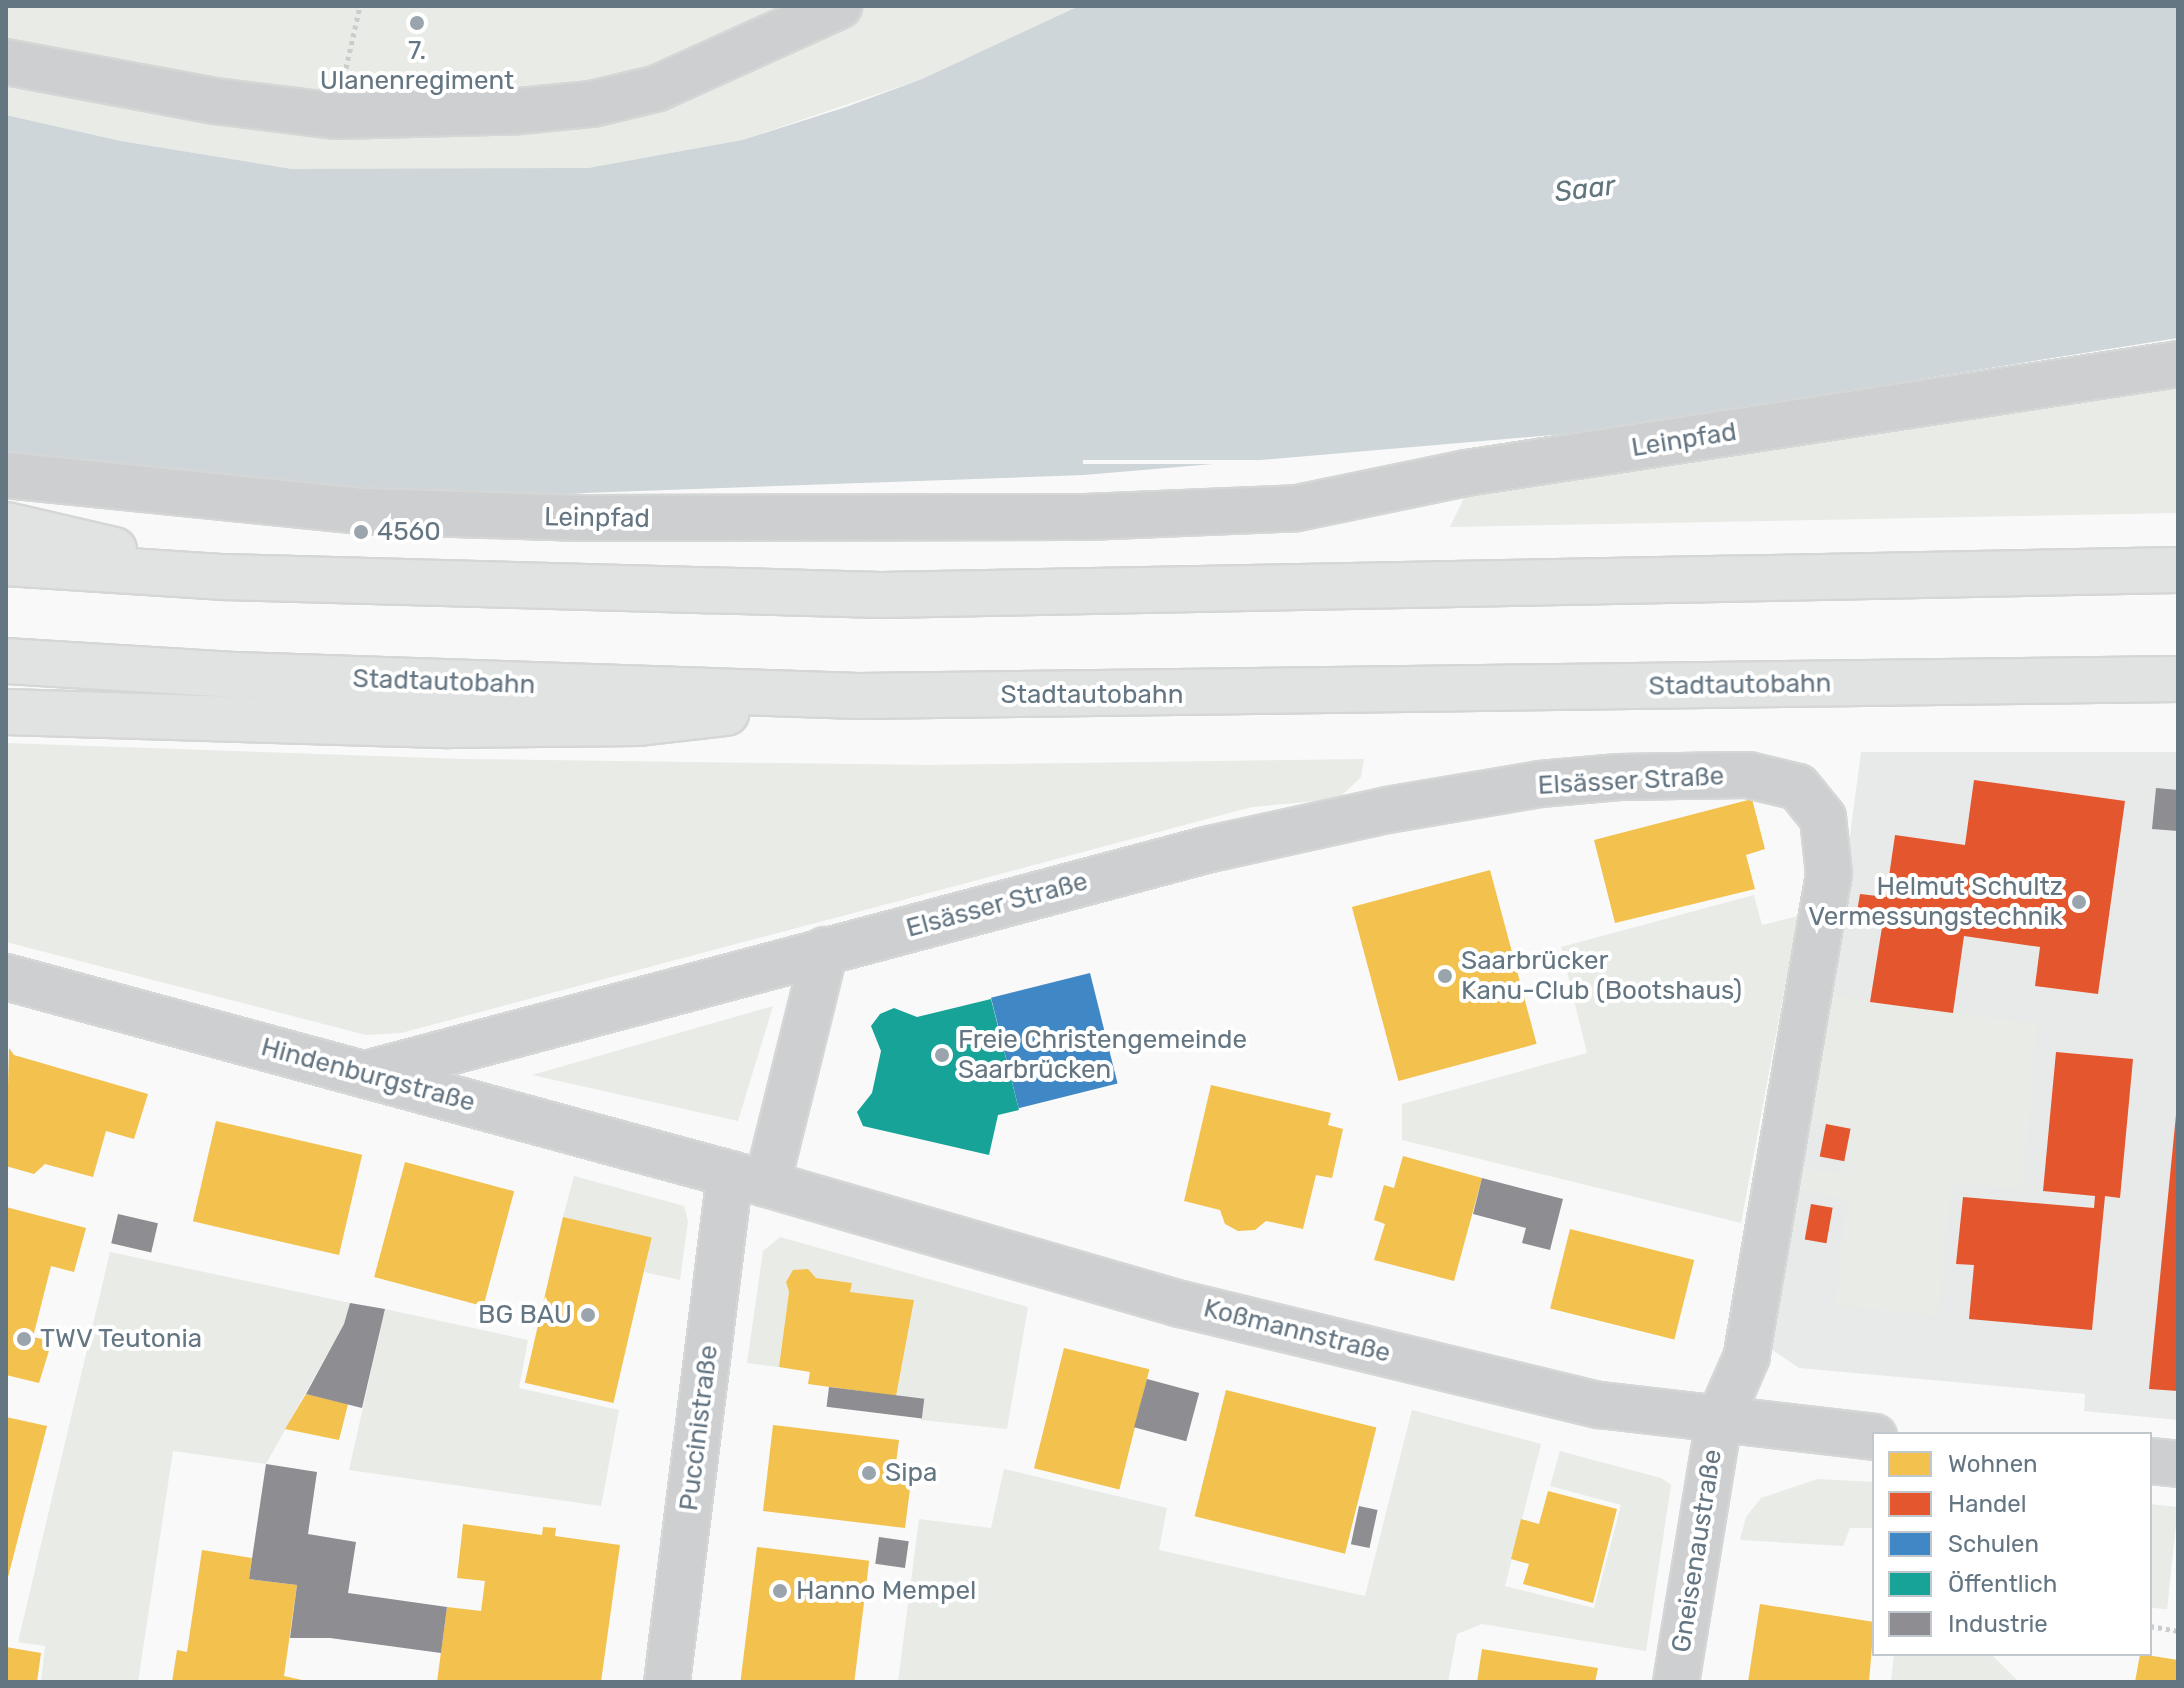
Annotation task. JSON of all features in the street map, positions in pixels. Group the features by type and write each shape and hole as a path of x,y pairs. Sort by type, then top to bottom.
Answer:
{"highway":[{"path":"6,525 225,577"},
{"path":"6,563 225,577 881,595 2178,570"},
{"name":"Stadtautobahn","path":"6,661 237,675 859,696 2178,679"},
{"path":"6,712 449,725 639,723 859,696"}],"street":[{"path":"6,62 215,101 335,116 467,114 592,104 658,88 725,62 839,6"},
{"name":"Leinpfad","path":"6,475 378,512 731,520 1189,502 1297,508 1466,473 2178,364"},
{"name":"Elsässer Straße","path":"366,1074 1210,849 1387,810 1540,784 1748,775 1798,787 1823,818 1829,874 1747,1356 1719,1420"},
{"path":"748,1179 825,950"},
{"name":"Hindenburgstraße","path":"6,977 748,1179"},
{"name":"Koßmannstraße","path":"748,1179 1181,1304 1599,1405 1872,1437"},
{"name":"Puccinistraße","path":"667,1682 713,1461 748,1179"},
{"name":"Gneisenaustraße","path":"1676,1682 1719,1420"},
{"path":"2152,1461 2178,1464"}],"path":[{"path":"335,116 360,6"},
{"path":"2152,1626 2178,1631"}],"shaded area":[{"path":"6,6 1079,6 922,79 742,140 588,168 433,173 292,169 121,141 6,115"},
{"path":"2178,386 2178,513 1450,527 1466,494"},
{"path":"6,743 462,759 927,765 1364,759 1361,777 1338,799 1252,807 401,1033 366,1035 6,942"},
{"path":"1861,752 2178,752 2178,1420 2084,1411 2085,1394 1799,1368 1768,1347 1829,995"},
{"path":"1754,895 1762,925 1798,916 1741,1223 1402,1140 1402,1104 1587,1053 1561,947"},
{"path":"1829,995 2037,1024 2023,1189 1952,1183 1938,1316 1835,1305 1847,1199 1797,1190 1800,1167 1842,1174 1846,1161 1851,1129 1807,1121"},
{"path":"773,1006 738,1121 532,1075"},
{"path":"574,1176 684,1206 688,1221 680,1280 644,1272 651,1238 563,1217"},
{"path":"780,1237 1028,1307 1007,1429 921,1420 924,1399 896,1396 914,1300 850,1292 852,1283 816,1278 808,1269 793,1271 786,1282 789,1292 779,1367 747,1363 763,1251"},
{"path":"110,1252 350,1303 344,1324 266,1464 173,1451 138,1682 41,1682 45,1646 18,1642"},
{"path":"385,1309 528,1340 519,1388 619,1410 601,1506 349,1470"},
{"path":"1412,1410 1541,1444 1505,1586 1594,1608 1621,1505 1550,1486 1560,1451 1661,1478 1671,1485 1646,1651 1482,1624 1457,1634 1448,1682 898,1682 919,1519 991,1528 1004,1469 1167,1508 1159,1550 1365,1596"},
{"path":"1818,1479 1872,1482 1872,1528 1850,1528 1843,1546 1740,1540 1746,1517 1761,1498"},
{"path":"2152,1504 2178,1507 2167,1609 2152,1608"},
{"path":"1894,1656 1993,1656 2019,1682 1891,1682"}],"water":[{"name":"Saar","path":"1079,6 2178,6 2178,338 1588,432 1084,475 529,495 365,492 6,453 6,115 121,141 292,169 588,168 742,140 846,107 922,79"}],"pier":[{"path":"1083,460 1295,460 1295,464 1083,464"}],"building: Wohnen":[{"path":"1752,799 1765,849 1746,855 1755,889 1615,923 1594,840"},
{"name":"Saarbrücker Kanu-Club (Bootshaus)","path":"1490,870 1537,1044 1398,1081 1352,907"},
{"path":"9,1048 14,1055 148,1094 134,1139 106,1131 93,1177 45,1164 34,1174 6,1166"},
{"path":"1211,1085 1331,1113 1328,1125 1343,1129 1332,1178 1316,1175 1303,1229 1266,1221 1255,1230 1238,1231 1225,1224 1220,1210 1184,1201"},
{"path":"216,1121 362,1155 339,1255 193,1221"},
{"path":"1403,1156 1482,1178 1454,1281 1374,1260 1385,1224 1374,1220 1384,1185 1394,1188"},
{"path":"405,1162 514,1191 483,1306 374,1277"},
{"path":"6,1207 86,1228 74,1272 51,1266 33,1337 52,1341 39,1383 6,1375"},
{"path":"563,1217 652,1237 613,1403 525,1383"},
{"path":"1570,1229 1694,1260 1674,1340 1550,1309"},
{"path":"808,1269 816,1278 852,1283 850,1292 914,1300 896,1396 808,1384 810,1372 779,1367 789,1292 786,1282 793,1270"},
{"path":"1064,1348 1149,1369 1119,1490 1034,1468"},
{"path":"1226,1390 1376,1427 1345,1554 1195,1516"},
{"path":"306,1394 348,1404 339,1440 285,1429"},
{"path":"6,1417 47,1426 7,1581 6,1580"},
{"path":"773,1425 899,1440 895,1471 912,1473 905,1528 763,1511"},
{"path":"1548,1491 1617,1509 1593,1603 1523,1584 1529,1564 1511,1559 1521,1519 1539,1524"},
{"path":"463,1524 542,1535 543,1527 556,1528 555,1536 620,1545 601,1682 437,1682 447,1607 481,1611 485,1581 457,1578"},
{"path":"757,1547 869,1561 854,1682 740,1682"},
{"path":"202,1550 252,1558 249,1579 297,1585 284,1676 311,1682 172,1682 177,1650 187,1652"},
{"path":"1760,1604 1872,1622 1869,1682 1748,1682"},
{"path":"6,1647 41,1653 37,1682 6,1682"},
{"path":"1482,1649 1598,1668 1595,1682 1477,1682"},
{"path":"2140,1656 2178,1660 2178,1682 2135,1682"}],"building: Handel":[{"path":"1974,780 2125,801 2098,994 2035,986 2040,947 1964,936 1953,1013 1870,1002 1883,921 1856,917 1860,894 1886,897 1895,835 1965,845"},
{"path":"2056,1052 2133,1059 2120,1198 2105,1196 2092,1330 1969,1319 1974,1265 1956,1264 1963,1197 2094,1208 2095,1196 2043,1191"},
{"path":"2178,1115 2178,1391 2149,1389"},
{"path":"1826,1124 1851,1129 1844,1161 1820,1156"},
{"path":"1811,1204 1833,1208 1826,1243 1805,1239"}],"building: Schulen":[{"path":"1090,973 1118,1084 1019,1108 991,998"}],"building: Öffentlich":[{"path":"991,999 1019,1110 998,1115 989,1155 863,1126 857,1112 872,1093 881,1051 871,1026 880,1014 894,1008 917,1017"}],"building: Industrie":[{"path":"2156,788 2178,790 2178,831 2152,829"},
{"path":"1482,1178 1563,1199 1550,1250 1522,1243 1526,1228 1473,1214"},
{"path":"118,1214 158,1223 151,1252 111,1243"},
{"path":"350,1303 385,1309 362,1408 306,1394 344,1324"},
{"path":"1147,1379 1199,1393 1186,1441 1134,1427"},
{"path":"829,1387 924,1399 922,1419 827,1407"},
{"path":"266,1464 317,1472 308,1534 356,1542 348,1593 447,1607 441,1653 330,1638 290,1638 297,1585 249,1579"},
{"path":"1359,1506 1378,1510 1369,1548 1351,1544"},
{"path":"879,1537 909,1541 905,1568 875,1564"}],"place":[{"name":"7. Ulanenregiment","path":"417,23"},
{"name":"4560","path":"361,532"},
{"name":"Helmut Schultz Vermessungstechnik","path":"2079,902"},
{"name":"Saarbrücker Kanu-Club (Bootshaus)","path":"1445,976"},
{"name":"Freie Christengemeinde Saarbrücken","path":"942,1055"},
{"name":"BG BAU","path":"588,1315"},
{"name":"TWV Teutonia","path":"24,1339"},
{"name":"Sipa","path":"869,1473"},
{"name":"Hanno Mempel","path":"780,1591"}]}
